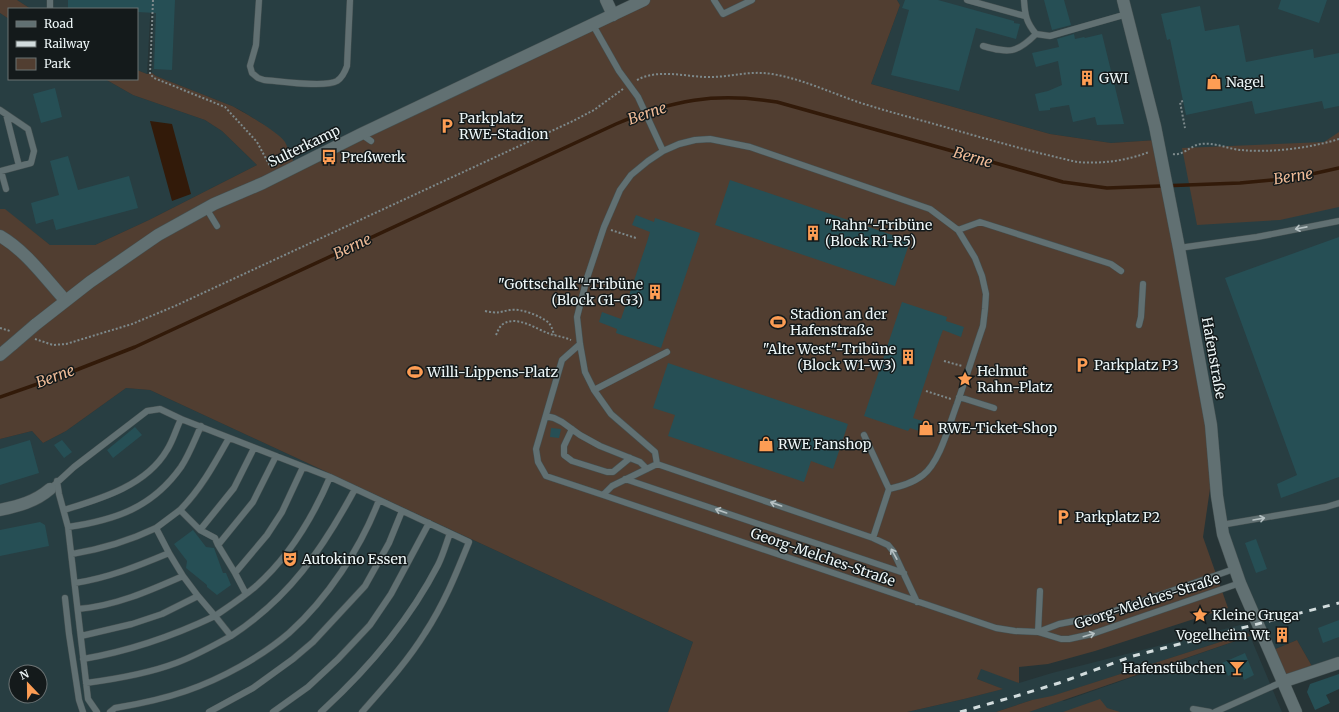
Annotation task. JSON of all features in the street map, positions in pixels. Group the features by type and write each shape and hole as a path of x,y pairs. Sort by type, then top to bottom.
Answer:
{"street":[{"path":"606,0 613,15"},
{"name":"Sulterkamp","path":"0,355 13,338 35,325 65,300 158,235 206,208 276,176 366,138 644,0"},
{"name":"Hafenstraße","path":"1123,0 1159,147 1179,248 1211,425 1221,525 1225,543 1234,569 1296,712"},
{"path":"0,236 10,242 29,260 65,300"},
{"path":"0,510 23,505 36,499 54,485"},
{"path":"1282,682 1339,663"}],"lane":[{"path":"259,0 256,45 250,66 252,73 258,78 264,80 326,84 336,82 343,76 347,66 350,0"},
{"path":"714,0 723,14 752,0"},
{"path":"967,0 1025,16"},
{"path":"1024,0 1025,16 1029,26 1036,34 1050,36 1127,14"},
{"path":"593,25 619,72 638,97 663,151"},
{"path":"983,46 1001,51 1015,50 1025,45 1036,34"},
{"path":"0,110 28,129 34,151 31,162 1,171 6,189"},
{"path":"6,114 19,166"},
{"path":"657,464 654,452 611,414 594,390 586,372 580,344 577,317 587,278 604,227 620,190 631,175 663,151 695,140 710,139 750,147 930,208 958,230 975,258 982,276 986,294 986,309 983,326 942,445 931,466 924,475 915,481 889,489"},
{"path":"206,208 217,226"},
{"path":"1179,248 1257,237 1339,221"},
{"path":"958,230 980,222 1111,264 1121,271"},
{"path":"1139,325 1141,317 1143,284"},
{"name":"Georg-Melches-Straße","path":"580,344 562,360 536,449 538,462 546,476 996,628 1038,632 1061,639 1069,640 1081,637 1240,583"},
{"path":"594,390 667,352"},
{"path":"959,397 994,408"},
{"path":"97,712 88,699 68,527 59,494 54,485 147,411 160,409 181,419 330,477 468,542 450,590 421,639 405,661 362,712"},
{"path":"546,416 562,422 600,446 640,462 647,469"},
{"path":"64,510 103,498 137,480 155,466 167,450 181,419"},
{"path":"68,527 91,524 134,510 151,498 164,488 181,466 201,426"},
{"path":"572,429 564,446 564,455 572,461 607,472 613,472 630,458"},
{"path":"864,435 889,489 873,538"},
{"path":"72,554 114,545 156,528 180,510 191,499 206,478 229,438"},
{"path":"200,530 234,488 254,448"},
{"path":"218,545 253,502 276,456"},
{"path":"603,495 612,486 657,464 873,538 888,545 893,551 917,602"},
{"path":"235,573 267,535 282,512 303,467"},
{"path":"83,659 105,655 161,639 188,629 215,616 246,594 274,568 300,535 317,506 330,477"},
{"path":"626,479 904,573"},
{"path":"86,683 142,673 175,664 201,652 245,627 273,604 303,571 324,544 355,489"},
{"path":"110,712 115,708 143,703 180,693 210,682 246,662 289,633 323,596 342,571 373,516 379,500"},
{"path":"1221,525 1326,507 1339,503"},
{"path":"180,510 200,530 214,538 246,594"},
{"path":"209,712 253,688 293,659 313,642 365,586 389,543 402,511"},
{"path":"273,712 308,687 338,659 370,625 391,594 429,523"},
{"path":"156,528 183,576 231,636"},
{"path":"321,712 338,697 379,654 410,613 438,564 450,534"},
{"path":"75,583 112,575 169,553"},
{"name":"Georg-Melches-Straße","path":"1038,632 1059,624 1088,619 1108,613 1234,569"},
{"path":"78,609 91,608 124,600 183,576"},
{"path":"1038,632 1040,591"},
{"path":"81,636 132,624 162,614 198,596"},
{"path":"66,598 69,634 82,712"},
{"path":"1215,712 1282,682"},
{"path":"1193,709 1210,712"}],"path":[{"path":"153,0 150,74 154,78 225,107 257,142 276,176"},
{"path":"33,338 53,345 66,344 132,324 175,306 573,121 594,110 629,84 640,79 664,74 712,77 748,73 772,74 806,82 887,111 1077,162 1093,163 1112,161 1139,156 1159,147 1174,155 1202,144 1239,150 1276,150 1318,144 1339,139"},
{"path":"1183,101 1180,102 1184,128"},
{"path":"604,227 636,238"},
{"path":"587,278 620,289"},
{"path":"485,311 496,314 516,310 532,314 548,323 554,335"},
{"path":"496,335 501,325 512,321 529,325 554,335 562,336 580,344"},
{"path":"0,328 13,338"},
{"path":"944,360 952,363"},
{"path":"926,391 941,395"}],"shaded area":[{"path":"17,0 151,0 147,74 138,70 138,8 29,8"},
{"path":"154,0 604,0 611,15 295,166 264,125 232,106 156,76 152,73"},
{"path":"897,0 1121,0 1157,140 1111,143 1050,134 871,84 900,5"},
{"path":"1124,0 1339,0 1339,659 1313,668 1297,640 1273,650 1262,619 1231,553 1218,467"},
{"path":"0,13 8,18 8,80 107,80 133,95 205,120 222,131 257,165 149,220 95,245 50,245 5,210 0,209"},
{"path":"150,121 172,124 191,194 172,201"},
{"name":"Autokino Essen","path":"126,388 150,390 693,642 668,712 0,712 0,439 32,431 43,443 66,431"},
{"path":"1244,624 1248,633 1053,696 1064,701 1250,636 1282,712 1028,712 1047,706 1032,700 996,712 907,712 1002,689 977,679 981,668 1019,683 1052,673"}],"green space":[{"path":"0,0 17,0 29,8 8,8 8,18 0,13"},
{"path":"646,0 897,0 900,5 871,84 1050,134 1111,143 1157,140 1213,468 1203,537 1228,608 1095,651 1048,664 1019,667 1019,683 981,669 977,679 1003,689 907,712 668,712 693,642 150,390 126,388 66,431 43,443 32,431 0,439 0,357 159,236"},
{"path":"138,70 147,74 152,73 156,76 232,106 276,133 285,142 295,166 214,203 65,298 0,234 0,209 5,209 50,245 95,245 149,220 257,165 222,131 205,120 133,95 107,80 138,80"},
{"path":"1339,132 1339,207 1280,220 1197,225 1182,148 1324,142"},
{"path":"0,239 9,244 61,300 0,350"},
{"path":"1248,633 1250,636 1029,712 996,712 1032,700 1052,696"},
{"path":"1297,640 1313,668 1284,678 1273,650"},
{"path":"1100,699 1107,708 1120,712 1063,712"}],"building":[{"path":"68,0 175,0 172,70 154,69 156,13 138,12 138,8 68,8"},
{"path":"905,0 938,0 1014,21 1014,23 1020,24 1016,39 976,28 959,91 891,75 909,10 902,8"},
{"path":"1044,0 1064,0 1071,25 1052,30"},
{"path":"1281,0 1327,0 1319,23 1278,9"},
{"path":"1200,6 1205,31 1239,25 1246,62 1313,49 1314,58 1339,53 1339,106 1324,109 1322,101 1255,114 1252,101 1186,115 1170,39 1167,40 1161,14"},
{"name":"GWI","path":"1074,34 1075,39 1102,34 1124,124 1097,125 1095,117 1073,122 1069,105 1039,111 1035,94 1048,91 1062,85 1058,61 1036,67 1032,53 1059,47 1057,39"},
{"path":"55,88 62,117 41,123 33,94"},
{"path":"68,156 78,190 129,176 138,208 56,230 53,219 36,224 31,203 59,195 50,161"},
{"name":"\"Rahn\"-Tribüne (Block R1-R5)","path":"730,180 910,241 895,286 715,225"},
{"name":"\"Gottschalk\"-Tribüne (Block G1-G3)","path":"636,215 654,222 655,218 700,233 661,348 616,333 617,329 599,322 602,312 621,319 650,232 632,225"},
{"path":"1339,237 1339,477 1281,498 1277,484 1297,475 1225,278"},
{"name":"\"Alte West\"-Tribüne (Block W1-W3)","path":"902,302 947,317 946,321 964,327 961,337 943,330 939,340 913,418 931,424 928,434 910,428 908,431 864,416"},
{"path":"668,363 848,424 833,469 811,461 804,482 668,436 675,415 653,408"},
{"path":"135,427 142,435 113,458 107,450"},
{"path":"551,428 561,429 559,438 550,437"},
{"path":"30,440 39,473 0,485 0,449"},
{"path":"62,440 72,452 64,458 54,445"},
{"path":"40,522 45,525 49,546 0,556 0,530"},
{"path":"193,530 206,547 214,548 223,573 226,573 231,585 217,595 186,568 187,561 174,544"},
{"path":"1256,539 1267,569 1256,573 1245,543"},
{"path":"1339,620 1339,637 1323,643 1318,628"},
{"name":"Hafenstübchen","path":"1245,653 1254,675 1244,680 1240,670 1228,676 1222,663"},
{"path":"1339,674 1339,689 1326,695 1330,703 1315,710 1307,692 1310,684"}],"waterway":[{"name":"Berne","path":"0,397 66,374 135,347 616,124 656,109 694,100 734,98 777,102 1063,182 1107,188 1240,183 1294,178 1339,168"}],"railway":[{"path":"960,712 1059,683 1133,656 1339,603"}],"place":[{"name":"GWI","path":"1087,78"},
{"name":"Nagel","path":"1214,82"},
{"name":"Parkplatz RWE-Stadion","path":"447,126"},
{"name":"Preßwerk","path":"329,157"},
{"name":"\"Rahn\"-Tribüne (Block R1-R5)","path":"813,233"},
{"name":"\"Gottschalk\"-Tribüne (Block G1-G3)","path":"655,292"},
{"name":"Stadion an der Hafenstraße","path":"778,322"},
{"name":"\"Alte West\"-Tribüne (Block W1-W3)","path":"908,357"},
{"name":"Parkplatz P3","path":"1082,365"},
{"name":"Willi-Lippens-Platz","path":"415,372"},
{"name":"Helmut Rahn-Platz","path":"965,379"},
{"name":"RWE-Ticket-Shop","path":"926,428"},
{"name":"RWE Fanshop","path":"766,444"},
{"name":"Parkplatz P2","path":"1063,517"},
{"name":"Autokino Essen","path":"290,559"},
{"name":"Kleine Gruga","path":"1200,615"},
{"name":"Vogelheim Wt","path":"1282,635"},
{"name":"Hafenstübchen","path":"1237,668"}]}
